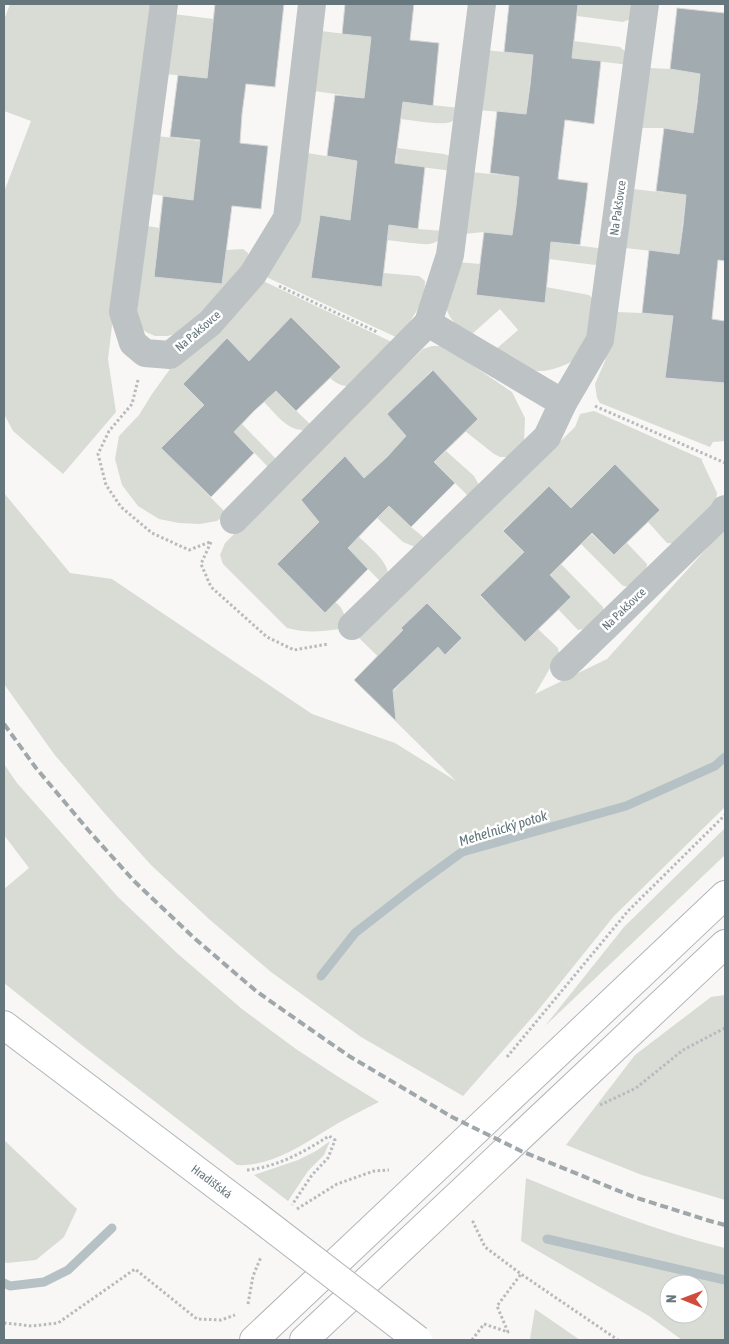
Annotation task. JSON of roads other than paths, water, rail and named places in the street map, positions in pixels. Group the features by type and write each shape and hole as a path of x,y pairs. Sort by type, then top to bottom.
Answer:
{"main road":[{"path":"254,1340 725,895"},
{"path":"304,1340 725,944"},
{"name":"Hradišťská","path":"4,1024 418,1340"}],"street":[{"name":"Na Pakšovce","path":"164,4 123,312 133,343 144,353 170,354 210,323 253,274 287,218 312,4"},
{"path":"234,520 428,322 450,255 482,4"},
{"name":"Na Pakšovce","path":"352,626 547,437 563,403 600,340 645,4"},
{"path":"428,322 563,403"},
{"name":"Na Pakšovce","path":"564,666 725,509"}],"waterway":[{"name":"Mehelnický potok","path":"321,976 355,933 462,852 626,806 715,766 725,757"},
{"name":"Mehelnický potok","path":"4,1283 10,1286 44,1282 68,1270 112,1228"},
{"path":"547,1239 725,1280"}],"railway":[{"path":"4,724 36,768 134,881 193,937 256,991 310,1029 349,1056 452,1117 521,1151 634,1197 725,1225"}]}
